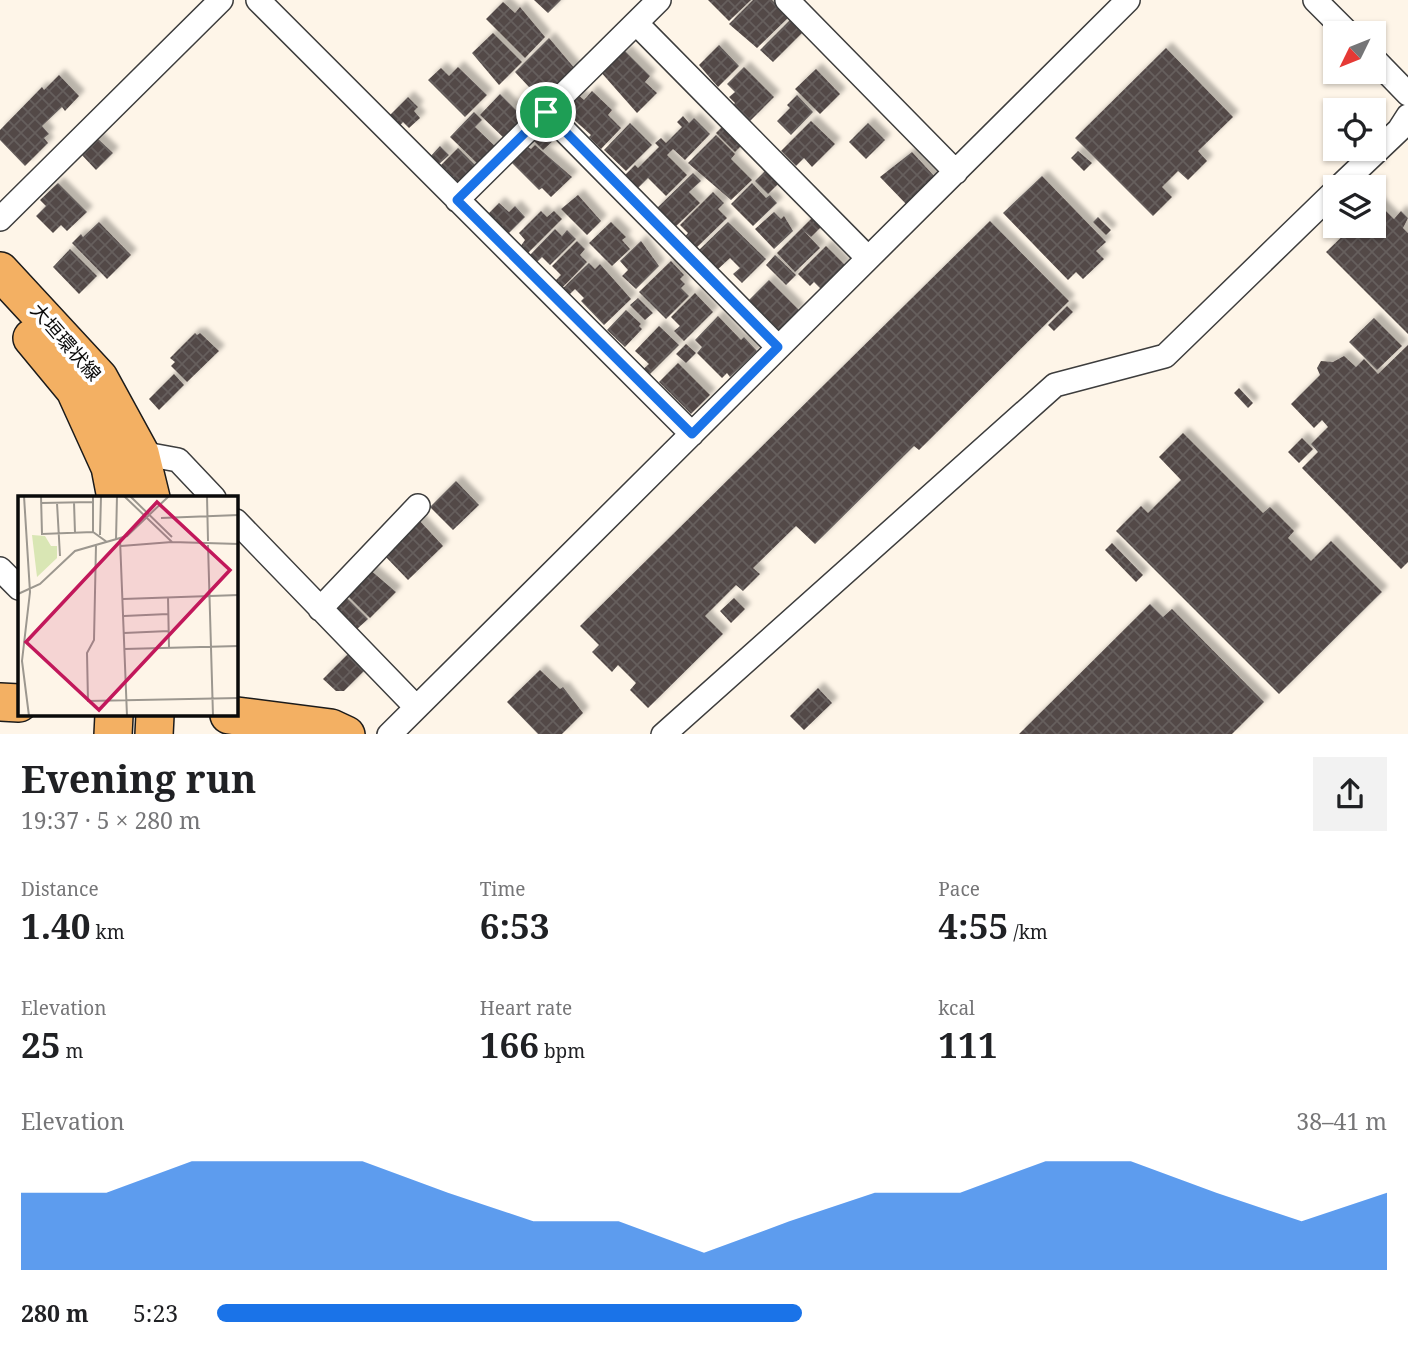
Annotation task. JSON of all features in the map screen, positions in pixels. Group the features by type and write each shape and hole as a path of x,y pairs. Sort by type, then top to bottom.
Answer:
{"main road":[{"name":"大垣環状線","path":"0,271 99,378 139,453 150,496"},
{"name":"大垣環状線","path":"0,306 27,332 75,390 110,467 116,496"},
{"path":"0,702 18,703"},
{"path":"238,716 331,728 346,734"}],"street":[{"path":"0,219 221,0"},
{"path":"258,0 692,434"},
{"path":"457,200 659,0"},
{"path":"787,0 956,172"},
{"path":"388,734 1128,0"},
{"path":"1315,0 1336,21"},
{"path":"636,23 868,258"},
{"path":"1386,71 1408,94"},
{"path":"546,112 778,347"},
{"path":"1352,175 1399,130 1408,116"},
{"path":"663,734 1055,385 1165,356 1323,203"},
{"path":"139,453 178,460 212,496"},
{"path":"320,608 418,506"},
{"path":"238,523 416,707"},
{"path":"0,569 18,587"}],"building":[{"path":"534,0 561,0 548,13"},
{"path":"708,0 751,0 729,21"},
{"path":"753,0 772,0 789,17 757,48 729,24"},
{"path":"503,2 515,13 520,7 545,37 525,58 486,19"},
{"path":"791,19 804,31 773,62 760,50"},
{"path":"493,33 522,62 499,85 472,53"},
{"path":"549,38 576,70 543,102 515,72"},
{"path":"719,45 739,66 718,87 699,65"},
{"path":"1166,48 1233,117 1198,151 1207,161 1188,180 1178,171 1162,187 1172,197 1153,216 1075,138"},
{"path":"625,51 650,76 645,82 657,93 637,113 599,70 616,54 619,57"},
{"path":"458,67 487,95 465,117 428,80 441,68 449,76"},
{"path":"744,67 774,97 750,121 733,105 735,103 729,97 735,92 727,84"},
{"path":"816,69 840,94 820,114 795,89"},
{"path":"59,75 79,96 65,111 62,107 42,126 49,134 44,138 48,143 25,166 0,140 0,130 42,87 44,90"},
{"path":"592,91 612,110 608,115 621,128 601,149 589,137 591,135 561,108 576,93 584,100"},
{"path":"500,94 526,120 507,141 480,115"},
{"path":"797,95 813,112 791,135 777,121 790,108 787,105"},
{"path":"408,97 418,107 414,111 420,118 409,128 403,122 396,130 390,123 394,119 390,115"},
{"path":"474,112 482,120 475,127 498,149 481,167 450,137"},
{"path":"683,116 689,123 694,118 710,134 685,160 673,149 667,155 687,175 666,196 648,178 636,190 623,177 635,165 638,168 659,147 655,143 661,138 666,143 682,127 677,122"},
{"path":"811,121 835,144 812,167 804,158 796,166 781,151"},
{"path":"630,123 652,145 626,171 604,150"},
{"path":"868,123 885,140 866,159 849,142"},
{"path":"724,125 743,144 735,152 716,133"},
{"path":"543,127 555,139 543,150 532,139"},
{"path":"716,135 735,154 731,159 752,180 731,200 688,163"},
{"path":"96,137 113,153 96,170 80,153"},
{"path":"535,145 572,177 551,197 542,188 539,190 512,163 528,147 531,149"},
{"path":"440,146 449,155 437,166 429,158"},
{"path":"458,148 479,169 462,186 441,165"},
{"path":"1078,151 1092,163 1084,171 1071,158"},
{"path":"912,152 936,178 907,205 880,177"},
{"path":"769,167 782,180 768,194 755,181"},
{"path":"693,173 701,181 689,192 700,203 673,229 655,210"},
{"path":"1042,176 1106,242 1096,251 1104,259 1083,279 1076,272 1068,280 1003,213"},
{"path":"58,183 87,212 67,231 61,225 53,233 36,216 46,206 40,200"},
{"path":"752,183 766,198 770,195 777,203 753,226 731,204"},
{"path":"713,192 724,203 718,209 727,218 694,250 683,239 688,233 680,225"},
{"path":"578,195 601,221 587,235 561,209"},
{"path":"499,203 509,212 515,206 525,217 506,236 486,216"},
{"path":"541,211 547,217 554,211 562,219 527,254 520,247 525,240 519,233"},
{"path":"1386,211 1394,219 1401,211 1408,218 1403,228 1408,233 1408,334 1326,252 1341,238 1386,238"},
{"path":"774,212 781,219 784,216 793,231 774,249 755,229"},
{"path":"815,215 824,224 811,237 804,231 820,248 795,272 777,253"},
{"path":"1098,217 1111,230 1106,235 1093,222"},
{"path":"990,221 1069,301 919,450 914,446 815,544 796,526 753,568 760,574 743,591 736,585 705,616 723,634 648,708 630,690 636,683 618,665 612,672 592,652 599,645 580,626"},
{"path":"99,222 131,255 107,279 72,243"},
{"path":"611,222 626,237 622,240 630,249 612,266 589,243"},
{"path":"728,222 766,259 742,283 733,274 740,268 730,258 717,270 699,250"},
{"path":"555,229 562,236 567,230 576,239 550,265 542,257 536,263 529,256"},
{"path":"577,241 585,249 580,255 587,262 560,290 553,283 561,275 552,266"},
{"path":"641,241 659,266 636,289 622,276 628,270 620,261"},
{"path":"826,246 845,265 821,289 814,282 810,286 798,274"},
{"path":"70,249 97,276 79,294 53,267"},
{"path":"775,255 796,275 786,285 766,265"},
{"path":"671,261 684,275 680,279 685,284 681,288 689,296 666,319 639,292"},
{"path":"589,263 595,269 600,264 631,299 604,325 581,301 584,298 575,289 567,297 561,290"},
{"path":"769,280 799,310 779,330 749,300"},
{"path":"695,293 713,312 684,341 674,331 680,326 671,317"},
{"path":"638,298 653,313 645,320 630,305"},
{"path":"1067,306 1073,312 1054,331 1048,325"},
{"path":"626,310 641,324 639,326 642,329 625,347 607,330"},
{"path":"718,316 741,340 744,337 757,351 730,377 727,373 722,378 697,353 702,347 695,340"},
{"path":"1374,318 1402,346 1377,370 1349,342"},
{"path":"659,326 679,345 645,379 639,373 649,364 635,351"},
{"path":"195,333 200,333 219,351 187,382 171,366 175,362 170,358"},
{"path":"686,344 696,353 686,363 676,354"},
{"path":"1408,345 1408,562 1401,569 1302,468 1318,452 1311,444 1328,427 1322,420 1314,428 1291,404 1320,375 1317,368 1321,361 1333,362 1344,356 1356,367 1364,359 1378,374"},
{"path":"678,363 710,395 691,414 659,382"},
{"path":"174,374 184,385 159,410 149,399"},
{"path":"1239,388 1253,403 1248,408 1234,393"},
{"path":"1183,433 1263,513 1270,507 1294,531 1288,538 1311,561 1331,541 1382,592 1279,694 1116,531 1141,506 1148,513 1181,480 1159,457"},
{"path":"1302,438 1313,449 1299,463 1288,452"},
{"path":"456,481 479,505 453,530 430,507"},
{"path":"418,519 443,546 408,580 384,555"},
{"path":"1112,543 1143,575 1136,582 1105,550"},
{"path":"369,569 396,592 370,618 344,592"},
{"path":"347,598 368,619 357,629 337,608"},
{"path":"734,598 745,609 731,623 720,611"},
{"path":"1150,604 1163,617 1172,609 1264,702 1232,734 1019,734"},
{"path":"350,652 367,668 344,691 336,691 323,679"},
{"path":"540,670 560,689 563,687 583,713 562,734 538,734 507,702"},
{"path":"818,688 832,703 804,730 790,716"}],"route":[{"path":"546,112 778,347 692,434 457,200 546,112"}]}
